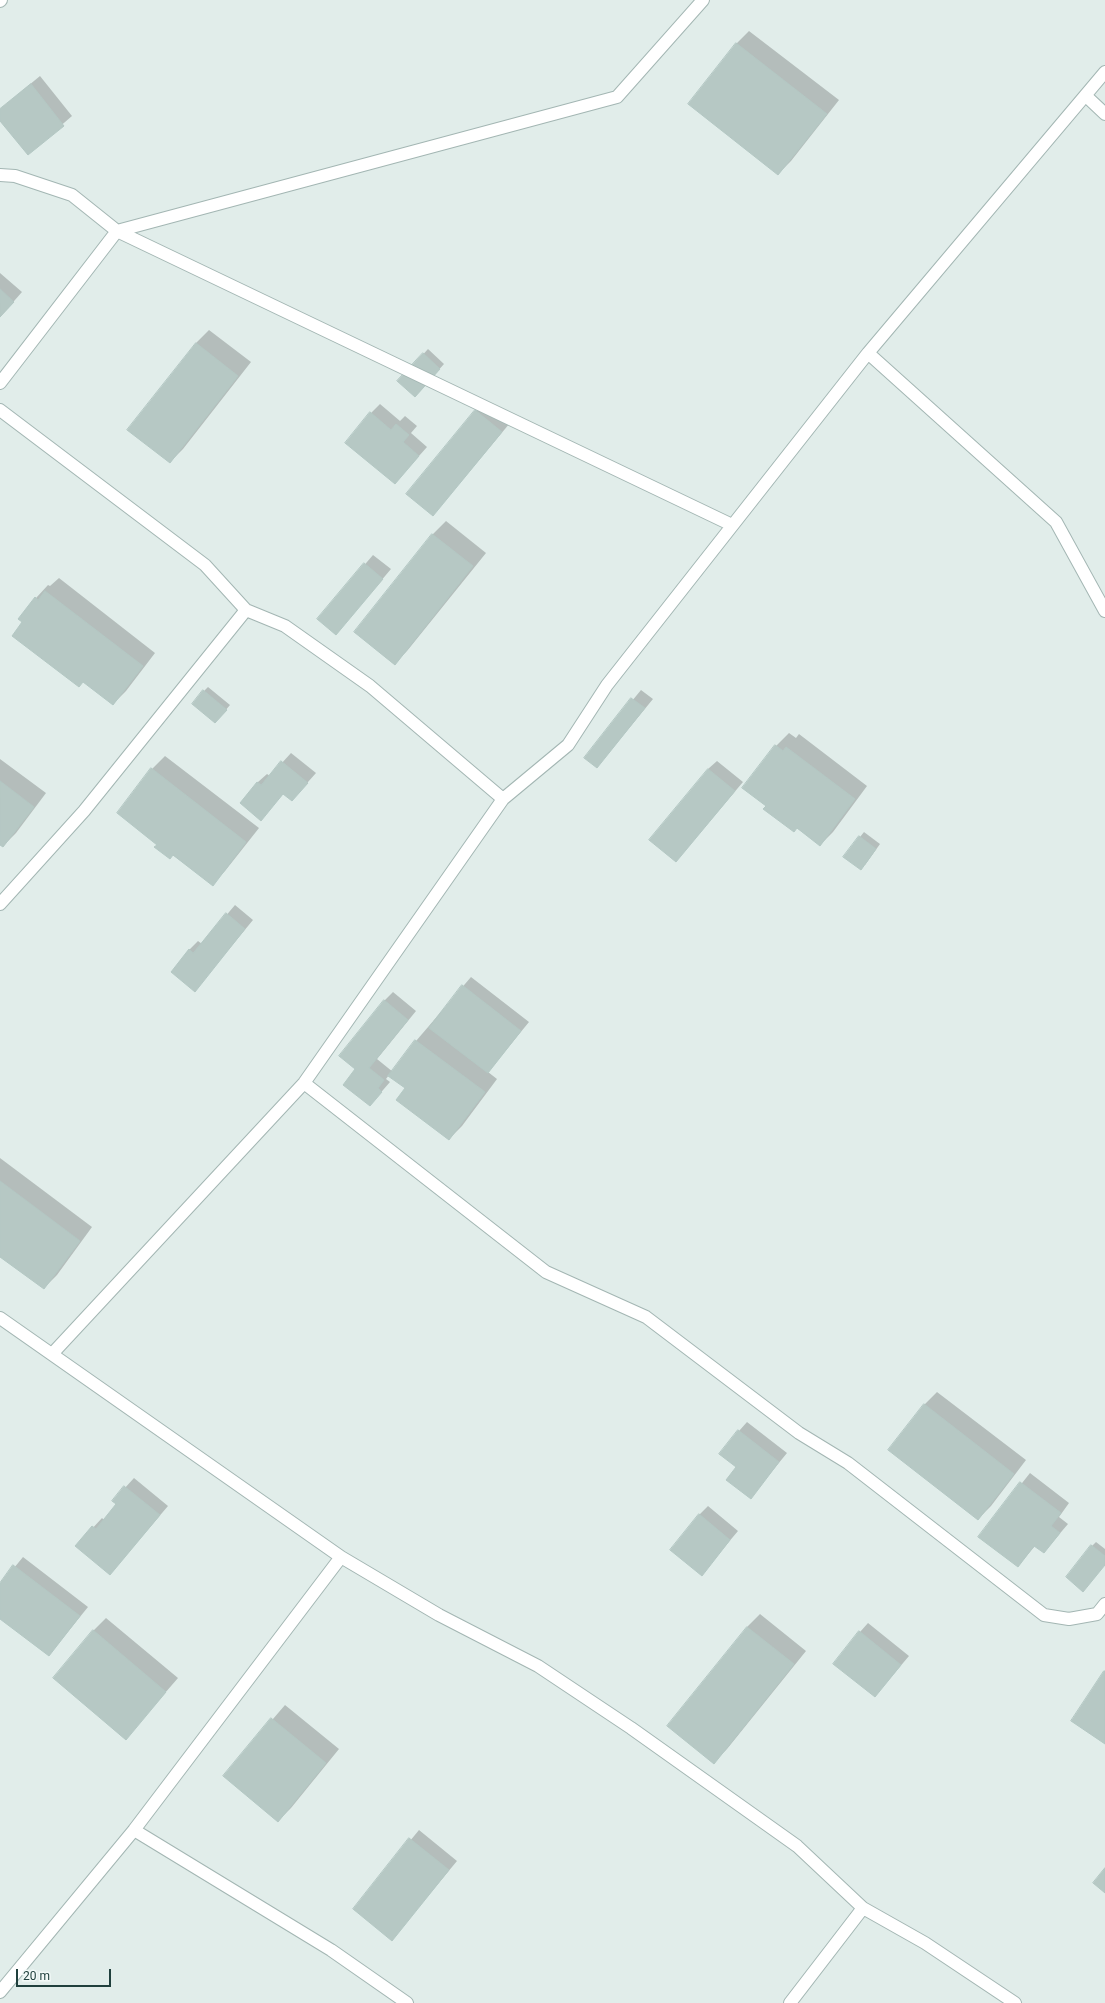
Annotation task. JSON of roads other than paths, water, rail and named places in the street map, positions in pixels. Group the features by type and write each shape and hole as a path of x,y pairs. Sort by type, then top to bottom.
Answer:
{"street":[{"path":"0,383 117,231 617,97 703,0"},
{"path":"52,1354 304,1083 503,799 568,745 607,685 868,353 1105,72"},
{"path":"1086,96 1105,114"},
{"path":"0,175 15,176 72,195 117,231 732,525"},
{"path":"868,353 1056,522 1105,611"},
{"path":"0,410 205,565 246,610 285,626 370,686 503,799"},
{"path":"0,904 84,812 246,610"},
{"path":"304,1083 546,1272 646,1317 799,1433 848,1463 1044,1615 1069,1619 1097,1614 1105,1604"},
{"path":"0,1318 341,1557 439,1615 538,1666 631,1728 797,1846 863,1908 925,1943 1015,2003"},
{"path":"0,1992 134,1830 341,1557"},
{"path":"134,1830 331,1950 407,2003"},
{"path":"790,2003 863,1908"}]}
